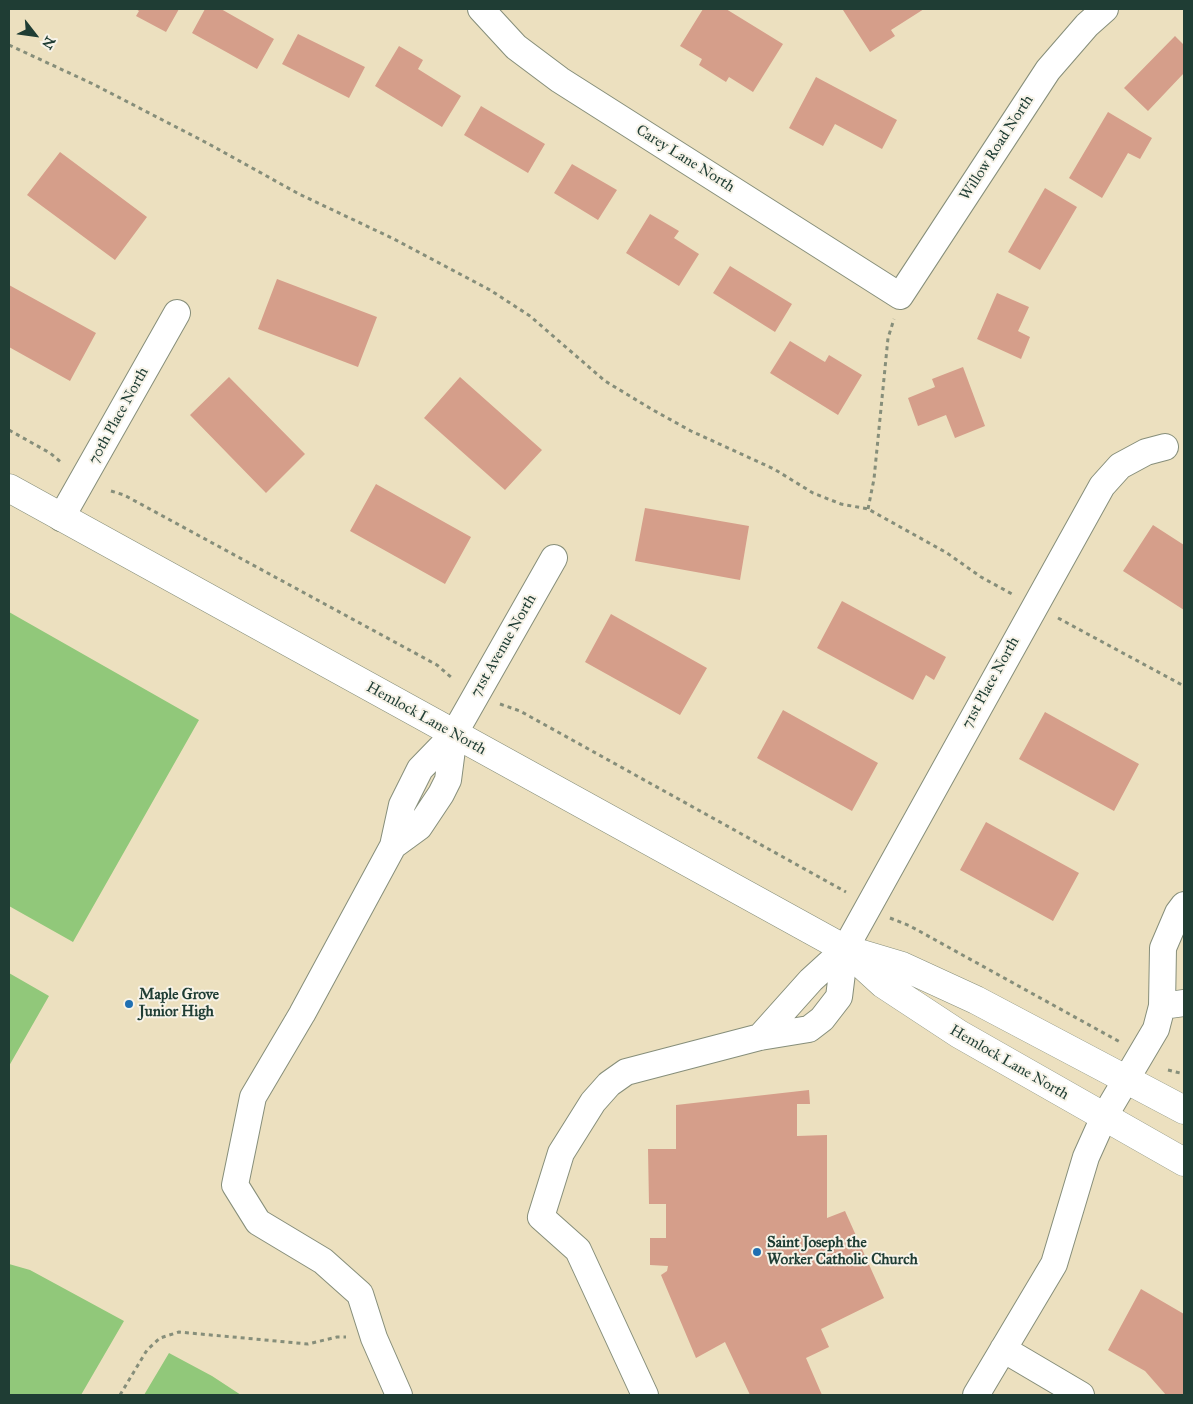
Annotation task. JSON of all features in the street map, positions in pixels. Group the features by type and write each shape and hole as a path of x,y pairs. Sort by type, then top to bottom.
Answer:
{"main road":[{"name":"Hemlock Lane North","path":"9,488 845,949 902,966 1134,1068 1184,1110"},
{"name":"Hemlock Lane North","path":"845,949 883,984 951,1029 1184,1162"}],"street":[{"name":"Carey Lane North","path":"481,9 516,47 560,80 900,296"},
{"name":"Willow Road North","path":"900,296 1048,70 1087,25 1105,9"},
{"name":"70th Place North","path":"62,518 177,313"},
{"name":"71st Place North","path":"645,1395 578,1250 541,1217 561,1154 593,1102 609,1084 626,1072 760,1037 811,980 845,949 1102,486 1120,466 1146,452 1165,447"},
{"name":"71st Avenue North","path":"399,1395 374,1338 360,1294 323,1262 258,1222 236,1185 253,1097 302,1014 393,846 402,805 420,769 454,734 554,558"},
{"path":"976,1395 1054,1264 1086,1157 1104,1117 1158,1024 1173,1005 1163,948 1178,913 1184,905"},
{"path":"1003,1349 1081,1395"}],"path":[{"path":"9,45 93,84 207,143 299,194 394,239 490,290 530,316 605,381 691,431 774,469 813,493 842,504 868,509 947,552 981,577 1184,686"},
{"path":"868,509 874,480 888,338 900,296"},
{"path":"9,430 50,453 62,463"},
{"path":"111,491 124,495 437,666 452,678"},
{"path":"500,704 520,711 846,892"},
{"path":"889,918 910,926 1122,1042 1134,1068 1161,1068 1184,1074"},
{"path":"120,1395 147,1350 160,1338 179,1332 308,1344 337,1337 374,1338"}],"green space":[{"path":"9,612 199,720 73,942 9,906"},
{"path":"9,973 49,996 9,1066"},
{"path":"9,1264 30,1270 124,1321 81,1395 9,1395"},
{"path":"169,1353 212,1376 241,1395 144,1395"}],"building":[{"path":"136,9 179,9 166,32 136,16 139,11"},
{"path":"205,9 221,9 274,39 257,69 192,33"},
{"path":"703,9 726,9 783,44 753,92 729,77 726,82 699,65 702,59 680,46"},
{"path":"924,9 891,30 895,36 870,52 843,10"},
{"path":"298,34 365,67 349,98 282,64"},
{"path":"1175,36 1184,45 1184,73 1148,111 1124,88"},
{"path":"399,46 423,60 418,69 461,96 442,127 375,86"},
{"path":"816,77 897,120 882,149 835,124 823,146 789,128"},
{"path":"481,106 545,144 528,173 464,135"},
{"path":"1108,112 1152,138 1140,159 1128,153 1102,198 1069,178"},
{"path":"60,152 147,217 115,260 27,195"},
{"path":"572,164 617,190 598,220 554,193"},
{"path":"1045,188 1077,207 1040,270 1008,252"},
{"path":"650,214 679,231 674,238 699,254 679,286 626,253"},
{"path":"730,266 792,304 775,332 713,293"},
{"path":"277,279 377,317 358,367 258,329"},
{"path":"9,285 96,333 70,381 9,347"},
{"path":"997,293 1029,307 1018,331 1030,337 1021,359 977,339"},
{"path":"790,341 825,362 829,355 862,375 838,415 770,373"},
{"path":"963,367 985,426 955,438 946,415 918,426 908,398 935,387 932,379"},
{"path":"229,377 305,454 266,493 190,415"},
{"path":"460,377 542,450 505,490 424,418"},
{"path":"376,484 471,537 445,584 350,531"},
{"path":"645,508 749,526 740,580 635,561"},
{"path":"1153,525 1184,545 1184,610 1123,571"},
{"path":"842,601 946,657 934,680 926,675 913,700 817,648"},
{"path":"611,614 707,668 680,715 585,662"},
{"path":"783,710 878,763 852,811 757,758"},
{"path":"1045,712 1139,764 1114,811 1019,759"},
{"path":"986,822 1079,873 1053,921 960,870"},
{"name":"Saint Joseph the Worker Catholic Church","path":"809,1090 810,1104 797,1104 797,1136 827,1135 827,1218 845,1211 884,1298 821,1329 829,1347 806,1358 822,1395 750,1395 725,1342 696,1358 661,1275 667,1271 668,1266 650,1265 650,1238 666,1238 666,1204 649,1204 648,1149 676,1149 676,1105"},
{"path":"1141,1289 1184,1314 1184,1395 1166,1395 1145,1371 1108,1350"}],"place":[{"name":"Maple Grove Junior High","path":"129,1004"},
{"name":"Saint Joseph the Worker Catholic Church","path":"757,1252"}]}
